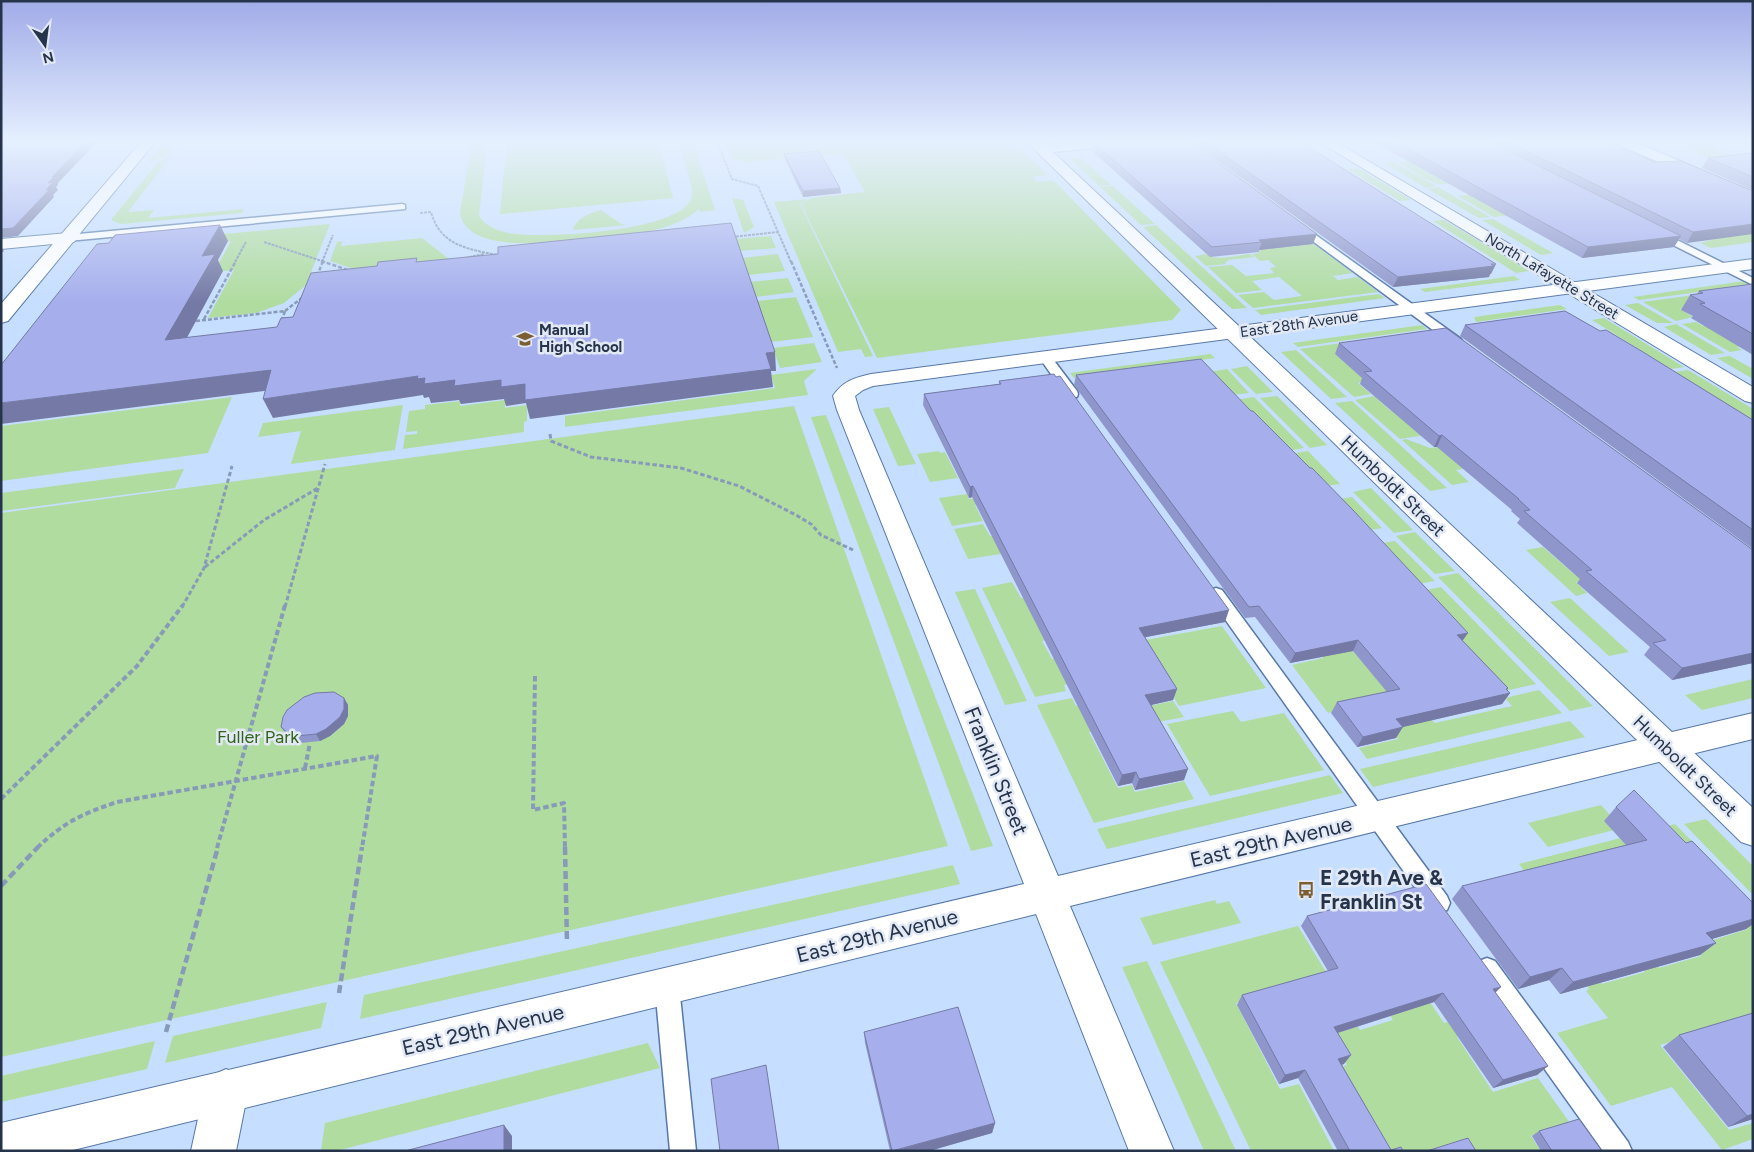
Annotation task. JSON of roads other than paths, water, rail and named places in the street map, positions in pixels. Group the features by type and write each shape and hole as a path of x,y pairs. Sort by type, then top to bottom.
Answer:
{"street":[{"path":"1,317 104,195"},
{"name":"Humboldt Street","path":"1089,195 1753,831"},
{"name":"North Lafayette Street","path":"1416,195 1753,396"},
{"path":"1,244 68,238"},
{"name":"East 28th Avenue","path":"842,379 853,386 871,380 1753,264"},
{"name":"Franklin Street","path":"842,379 848,410 1152,1151"},
{"name":"East 29th Avenue","path":"1,1144 1753,726"},
{"path":"213,1151 226,1091"}],"lane":[{"path":"68,238 402,207"},
{"path":"1285,216 1471,352"},
{"path":"1650,230 1753,282"},
{"path":"1045,357 1085,413"},
{"path":"1208,583 1449,916"},
{"path":"1478,956 1619,1151"},
{"path":"667,986 682,1151"}],"place":[{"name":"Manual High School","path":"525,339"},
{"name":"E 29th Ave & Franklin St","path":"1306,890"}],"park label":[{"name":"Fuller Park","path":"258,737"}]}
